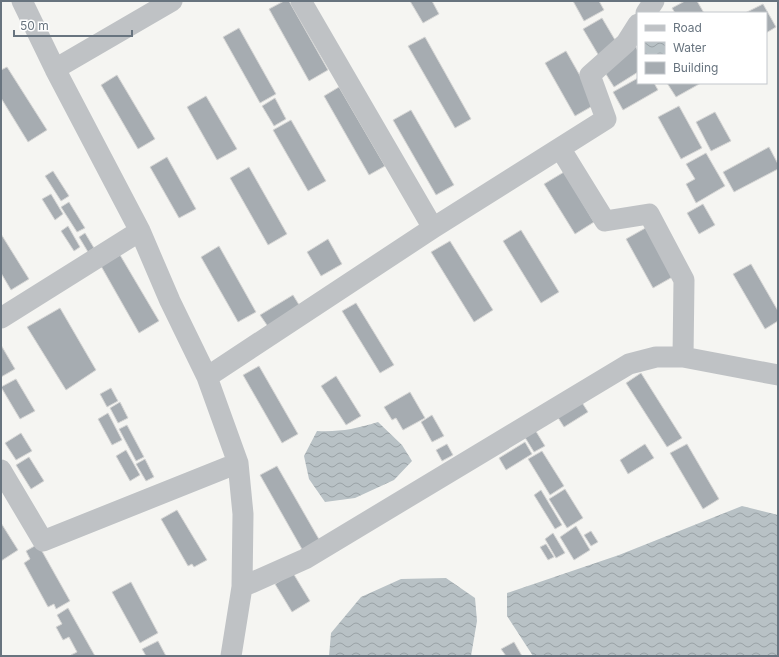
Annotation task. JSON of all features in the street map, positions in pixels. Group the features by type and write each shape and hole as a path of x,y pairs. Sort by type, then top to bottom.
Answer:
{"street":[{"path":"22,1 55,69 140,231 170,301 207,377 238,463 243,514 242,587 231,656"},
{"path":"55,69 172,1"},
{"path":"301,1 434,228"},
{"path":"647,12 654,1"},
{"path":"207,377 434,228 606,119 590,75 626,43 637,26"},
{"path":"560,148 605,221 649,214 684,280 683,357"},
{"path":"1,318 140,231"},
{"path":"242,587 304,559 629,364 656,357 683,357 778,375"},
{"path":"1,470 43,541 238,463"}],"water":[{"path":"378,422 402,445 412,461 394,480 355,498 325,502 309,479 304,456 317,431 348,430"},
{"path":"742,506 778,515 778,656 533,656 507,616 507,593 619,555"},
{"path":"446,578 475,598 477,621 471,656 329,656 331,633 361,597 401,579"}],"building":[{"path":"284,1 289,1 328,70 309,81 269,9"},
{"path":"410,1 432,1 439,14 423,23"},
{"path":"573,1 599,1 604,10 584,21"},
{"path":"685,1 697,1 703,12 674,12 672,8"},
{"path":"763,4 776,27 767,32 767,12 747,12"},
{"path":"602,18 618,45 599,56 583,29"},
{"path":"239,28 276,94 260,103 223,37"},
{"path":"425,37 471,119 455,128 408,46"},
{"path":"633,42 637,49 637,73 614,87 604,71"},
{"path":"566,51 596,104 575,116 545,63"},
{"path":"7,67 47,130 28,142 1,98 1,70"},
{"path":"117,75 155,139 138,149 101,85"},
{"path":"637,79 637,84 655,84 658,90 623,110 613,92"},
{"path":"668,84 699,84 676,97"},
{"path":"339,87 385,166 369,175 324,96"},
{"path":"206,96 237,149 217,160 187,107"},
{"path":"275,98 286,119 274,126 262,106"},
{"path":"679,106 702,148 681,159 658,117"},
{"path":"411,110 454,185 436,195 393,120"},
{"path":"715,112 731,141 711,151 696,122"},
{"path":"291,120 326,181 308,191 273,130"},
{"path":"769,147 778,164 778,169 734,192 723,172"},
{"path":"706,153 725,186 696,203 686,184 695,179 686,164"},
{"path":"167,157 196,209 179,218 150,167"},
{"path":"249,167 287,234 268,245 230,178"},
{"path":"53,171 69,196 61,201 45,176"},
{"path":"564,172 594,222 575,234 544,184"},
{"path":"51,194 63,214 55,220 42,199"},
{"path":"69,202 85,228 77,232 61,207"},
{"path":"703,204 715,225 699,234 687,213"},
{"path":"68,226 80,247 74,251 61,231"},
{"path":"649,226 676,275 653,288 626,239"},
{"path":"521,230 559,292 541,303 503,241"},
{"path":"85,233 94,248 88,252 79,237"},
{"path":"1,234 29,279 11,290 1,273"},
{"path":"328,239 342,264 321,276 307,252"},
{"path":"450,241 493,310 474,322 431,252"},
{"path":"219,246 256,312 238,322 201,257"},
{"path":"120,255 159,321 139,333 101,266"},
{"path":"751,264 778,311 778,321 765,329 733,274"},
{"path":"293,295 301,308 269,328 260,315"},
{"path":"356,303 394,365 380,373 342,311"},
{"path":"60,308 96,370 66,390 27,327"},
{"path":"1,345 15,369 1,377"},
{"path":"259,366 298,434 282,443 243,375"},
{"path":"641,373 682,438 667,447 626,383"},
{"path":"336,376 361,416 346,425 321,386"},
{"path":"16,379 35,411 20,419 1,387"},
{"path":"111,388 118,401 107,407 100,394"},
{"path":"410,392 425,418 403,430 396,418 392,420 384,407"},
{"path":"581,401 588,412 564,427 557,416"},
{"path":"120,402 128,418 118,423 110,408"},
{"path":"108,413 122,440 112,445 98,419"},
{"path":"432,415 444,436 432,442 421,422"},
{"path":"127,425 144,457 136,461 119,429"},
{"path":"532,425 545,446 534,452 521,431"},
{"path":"21,433 32,451 16,460 5,443"},
{"path":"525,442 532,454 506,470 499,458"},
{"path":"447,444 453,455 442,461 436,450"},
{"path":"645,444 654,458 628,474 620,460"},
{"path":"687,444 719,499 703,509 670,453"},
{"path":"126,450 140,475 130,481 116,456"},
{"path":"542,451 564,486 550,495 528,459"},
{"path":"29,457 44,481 31,489 16,465"},
{"path":"145,459 154,477 146,481 136,464"},
{"path":"277,466 320,541 303,551 260,475"},
{"path":"565,489 583,518 567,528 549,499"},
{"path":"541,490 562,525 555,529 534,495"},
{"path":"177,510 207,560 194,567 192,564 188,566 161,519"},
{"path":"1,523 18,550 1,561"},
{"path":"576,526 590,550 574,560 560,537"},
{"path":"591,531 598,542 591,546 584,535"},
{"path":"553,533 565,553 556,558 545,539"},
{"path":"38,544 70,601 56,609 54,604 48,607 24,563 30,559 26,551"},
{"path":"546,544 554,557 548,560 540,547"},
{"path":"293,573 310,601 292,612 275,584"},
{"path":"131,582 158,633 140,643 112,592"},
{"path":"68,608 95,656 71,655 77,652 69,637 63,640 56,627 62,624 57,615"},
{"path":"158,641 166,656 146,656 142,649"},
{"path":"514,642 522,656 506,656 501,649"}]}
